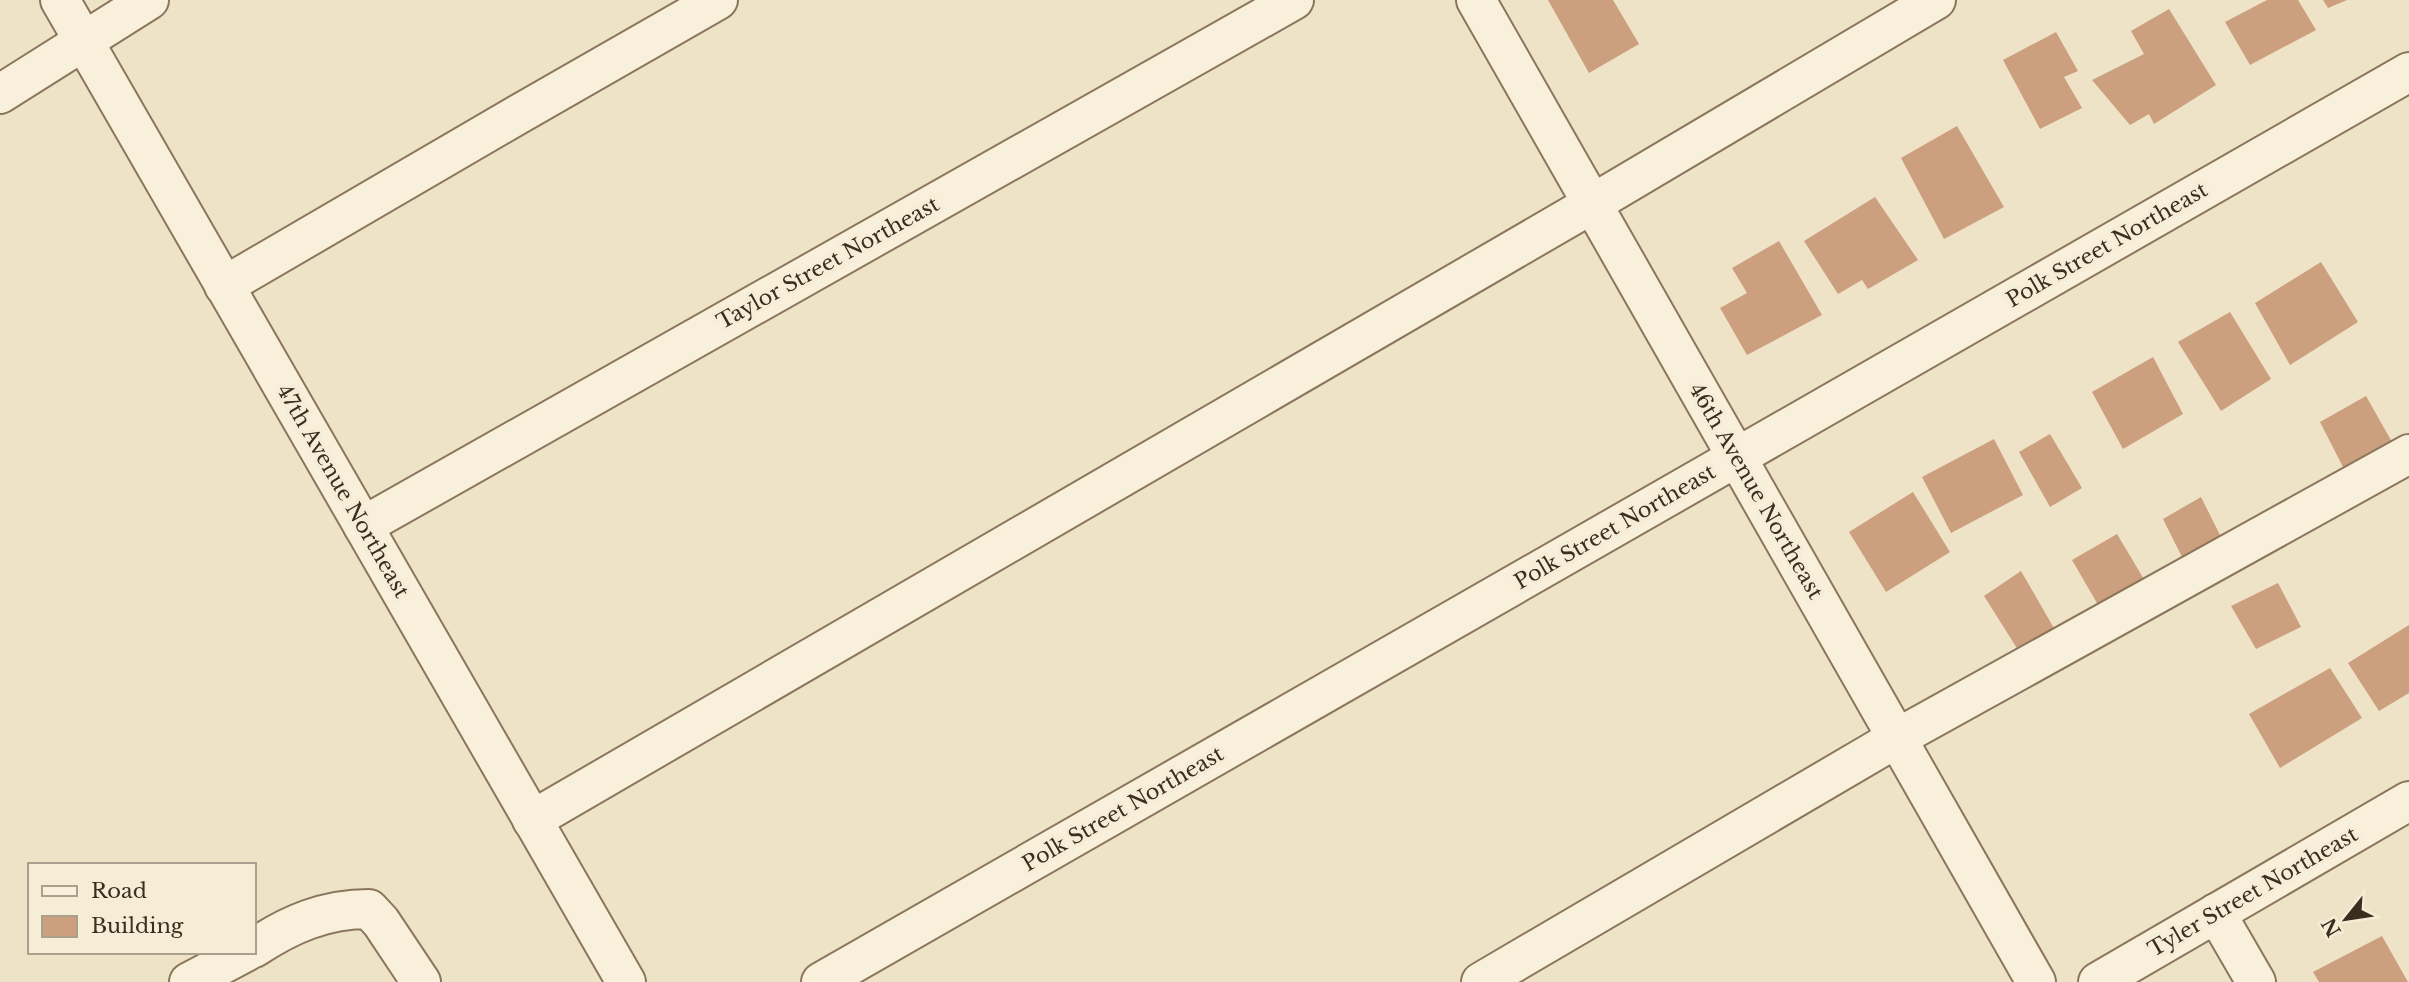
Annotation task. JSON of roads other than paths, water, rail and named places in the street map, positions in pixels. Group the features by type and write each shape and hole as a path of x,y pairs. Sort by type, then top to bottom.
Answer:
{"street":[{"name":"47th Avenue Northeast","path":"60,0 626,982"},
{"path":"0,94 149,0"},
{"path":"225,286 718,0"},
{"name":"Taylor Street Northeast","path":"363,526 1294,0"},
{"name":"46th Avenue Northeast","path":"1476,0 2036,982"},
{"path":"532,820 1592,204 1936,0"},
{"name":"Polk Street Northeast","path":"821,982 2409,72"},
{"path":"1481,982 1897,738 2409,454"},
{"name":"Tyler Street Northeast","path":"2098,982 2409,801"},
{"path":"256,947 285,928 313,917 336,911 369,909 381,922 421,982"},
{"path":"2216,913 2256,982"},
{"path":"189,982 242,954"}]}
